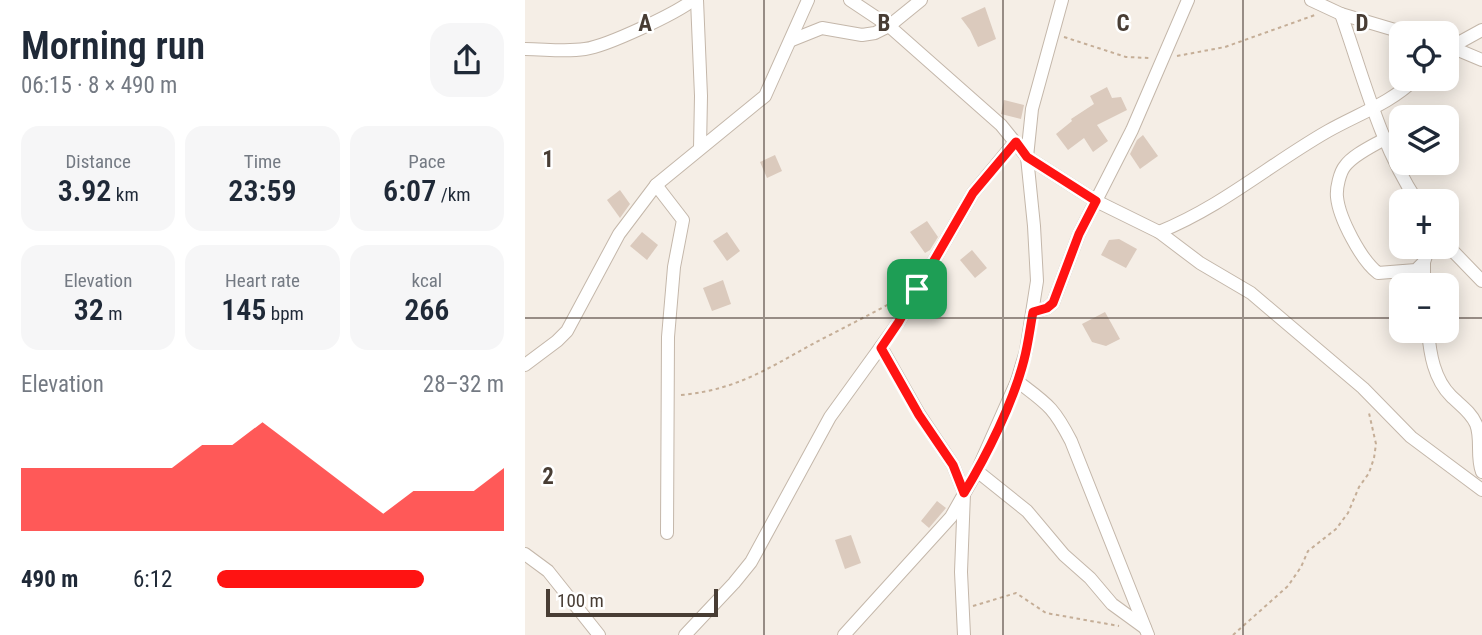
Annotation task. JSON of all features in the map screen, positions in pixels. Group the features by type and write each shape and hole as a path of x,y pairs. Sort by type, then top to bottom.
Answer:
{"street":[{"path":"525,49 588,49 695,0 701,96 700,148"},
{"path":"525,365 567,331 619,234 656,185 765,96 808,0"},
{"path":"849,0 888,26 1001,125 1027,157 1096,201 1159,232 1200,263 1251,293 1363,388 1411,437 1482,490"},
{"path":"792,40 818,28 869,35 888,26 921,0"},
{"path":"844,635 950,517 977,471 1017,381 1024,360 1037,281 1027,157 1033,109 1062,0"},
{"path":"1033,312 1053,303 1079,234 1132,130 1188,0"},
{"path":"1311,0 1389,28"},
{"path":"1336,11 1401,177 1409,189"},
{"path":"1459,42 1482,30"},
{"path":"1459,51 1482,60"},
{"path":"1159,232 1205,211 1329,130 1401,91"},
{"path":"1386,138 1350,160 1342,171 1337,198 1344,221 1378,273 1412,271 1424,262"},
{"path":"685,635 751,562 831,416 898,323 973,193 1016,142"},
{"path":"656,185 683,220 673,278 666,396 667,533"},
{"path":"1459,257 1481,278"},
{"path":"1424,273 1425,259"},
{"path":"1430,343 1432,362 1447,391 1469,413 1477,426 1478,457 1482,472"},
{"path":"881,348 919,415 953,465 964,493 961,572 964,635"},
{"path":"1017,381 1040,397 1060,418 1148,633"},
{"path":"977,471 1027,511 1064,555 1094,582 1112,604 1148,633"},
{"path":"526,555 548,571 599,635"}],"path":[{"path":"1053,34 1126,57 1163,58 1213,51 1336,11"},
{"path":"666,396 723,388 763,373 917,289"},
{"path":"1233,635 1288,586 1307,553 1336,528 1348,513 1374,458 1376,444 1369,412"},
{"path":"962,610 1016,593 1037,608 1056,616 1127,626"}],"building":[{"path":"985,7 996,39 978,47 961,18"},
{"path":"1107,87 1112,98 1121,97 1127,110 1097,125 1108,141 1093,152 1084,138 1068,150 1056,134 1072,121 1071,119 1094,104 1090,96"},
{"path":"1004,100 1024,105 1021,119 1001,114"},
{"path":"1143,135 1158,156 1140,169 1130,154 1137,140"},
{"path":"775,155 782,171 767,178 760,162"},
{"path":"620,190 630,204 620,218 607,200"},
{"path":"927,221 938,237 925,253 910,232"},
{"path":"642,232 658,245 647,260 630,246"},
{"path":"727,232 740,251 727,261 713,241"},
{"path":"1119,239 1137,249 1126,268 1101,255 1109,240"},
{"path":"972,250 987,268 975,278 960,260"},
{"path":"723,280 731,304 712,311 703,288"},
{"path":"1105,312 1120,339 1106,346 1092,342 1082,324"},
{"path":"937,501 946,508 929,528 921,521"},
{"path":"851,535 861,563 845,569 835,540"}],"route":[{"path":"1016,142 1027,157 1096,201 1079,234 1053,303 1033,312 1017,381 977,471 964,493 953,465 919,415 881,348 917,289 973,193 1016,142"}]}
